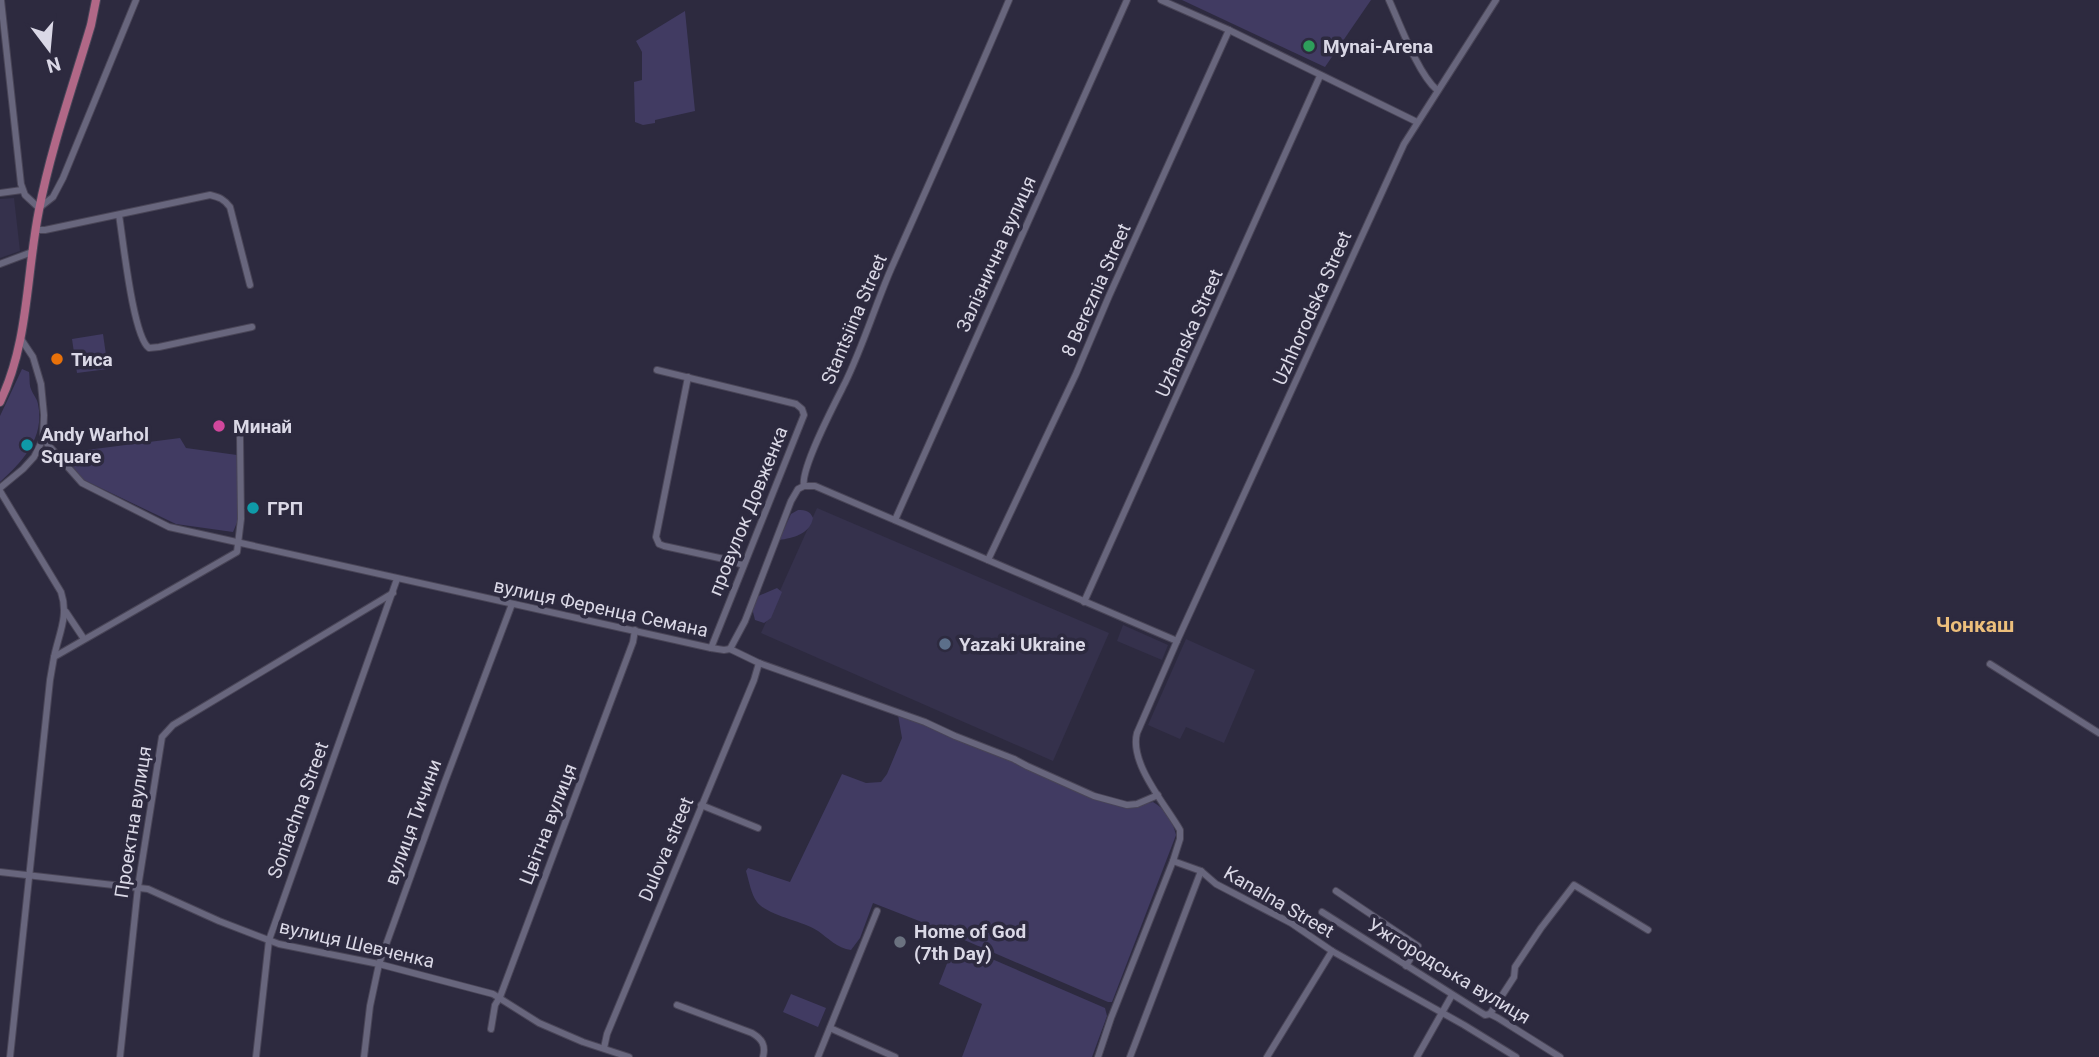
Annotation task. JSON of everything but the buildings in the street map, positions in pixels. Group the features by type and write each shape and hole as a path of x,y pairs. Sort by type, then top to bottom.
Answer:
{"main road":[{"path":"0,402 10,380 21,339 39,208 96,0"}],"street":[{"path":"1,0 22,190 39,208 53,197 63,178 135,0"},
{"name":"Stantsiina Street","path":"730,649 745,621 791,501 798,489 804,486 802,478 1009,0"},
{"name":"Залізнична вулиця","path":"895,520 1127,0"},
{"path":"1161,0 1417,122"},
{"path":"1389,0 1420,66 1437,90"},
{"name":"Uzhhorodska Street","path":"1098,1057 1174,861 1180,838 1180,830 1145,771 1135,742 1177,641 1404,144 1496,0"},
{"name":"8 Bereznia Street","path":"988,560 1076,374 1228,30"},
{"name":"Uzhanska Street","path":"1084,602 1320,76"},
{"path":"0,193 22,190"},
{"path":"35,230 46,230 210,195 225,200 230,207 250,285"},
{"path":"120,215 136,318 144,345 149,348 159,347 252,327"},
{"path":"0,264 32,252"},
{"path":"21,339 33,358 41,384 43,439 34,457 0,490 61,592 66,612 84,639"},
{"name":"провулок Довженка","path":"657,370 796,404 804,415 711,648"},
{"path":"688,377 656,537 659,544 664,546 743,565"},
{"path":"54,657 237,552 241,519 240,437"},
{"name":"вулиця Ференца Семана","path":"43,439 77,479 89,488 161,524 239,544 711,648 730,649 759,663 926,722 1094,796 1127,805 1146,801 1158,794"},
{"path":"804,486 815,486 1177,641"},
{"name":"Soniachna Street","path":"256,1057 269,940 397,579"},
{"name":"Проектна вулиця","path":"120,1057 138,887 162,737 167,731 393,593"},
{"name":"вулиця Тичини","path":"364,1057 370,1006 379,964 512,604"},
{"path":"10,1057 50,680 66,612"},
{"name":"Цвітна вулиця","path":"491,1028 495,1005 633,642 635,630"},
{"name":"Dulova street","path":"604,1048 611,1023 759,663"},
{"path":"1990,664 2099,733"},
{"path":"701,805 758,828"},
{"path":"1174,861 1201,871"},
{"name":"Kanalna Street","path":"1130,1057 1201,871 1216,884 1291,923 1332,951 1516,1057"},
{"name":"вулиця Шевченка","path":"0,872 148,889 269,940 307,951 379,964 500,997 539,1023 617,1055 629,1057"},
{"path":"1490,1014 1514,976 1515,967 1521,957 1574,886 1648,930"},
{"path":"1336,891 1418,946 1406,966"},
{"path":"818,1057 877,911"},
{"name":"Ужгородська вулиця","path":"1322,912 1452,995 1485,1015 1490,1014 1560,1057"},
{"path":"1267,1057 1332,951"},
{"path":"1417,1057 1452,995"},
{"path":"677,1005 761,1038 765,1048 762,1057"},
{"path":"830,1028 895,1057"}],"shaded area":[{"name":"Mynai-Arena","path":"1182,0 1371,0 1325,67"},
{"path":"685,11 695,111 655,120 655,123 643,125 635,122 634,82 642,80 642,52 636,41"},
{"path":"14,198 20,251 0,258 0,199"},
{"path":"103,334 108,369 77,373 72,339"},
{"path":"22,369 29,372 30,387 37,402 38,428 24,457 0,482 0,416"},
{"path":"180,438 186,448 237,455 238,520 233,532 176,524 84,480 66,459 66,454 71,452"},
{"name":"Yazaki Ukraine","path":"817,508 1109,633 1053,761 761,633"},
{"path":"798,510 811,514 813,518 808,528 800,534 779,540 791,514"},
{"path":"777,588 782,592 771,618 764,623 755,620 752,608 756,597"},
{"path":"1123,625 1168,645 1162,660 1117,641"},
{"path":"1186,639 1255,670 1224,743 1186,727 1180,739 1148,725"},
{"path":"898,715 1127,807 1153,802 1165,812 1176,835 1112,1002 873,903 860,938 851,950 837,945 811,927 769,911 757,902 746,871 748,868 790,882 842,774 866,783 881,782 887,774 902,738"},
{"path":"955,943 1105,1008 1107,1016 1092,1057 962,1057 982,1004 939,984"},
{"path":"791,994 826,1008 818,1027 783,1012"}],"place":[{"name":"Mynai-Arena","path":"1309,46"},
{"name":"Тиса","path":"57,359"},
{"name":"Минай","path":"219,426"},
{"name":"Andy Warhol Square","path":"27,445"},
{"name":"ГРП","path":"253,508"},
{"name":"Yazaki Ukraine","path":"945,644"},
{"name":"Home of God (7th Day)","path":"900,942"}],"district":[{"name":"Чонкаш","path":"1975,625"}]}
